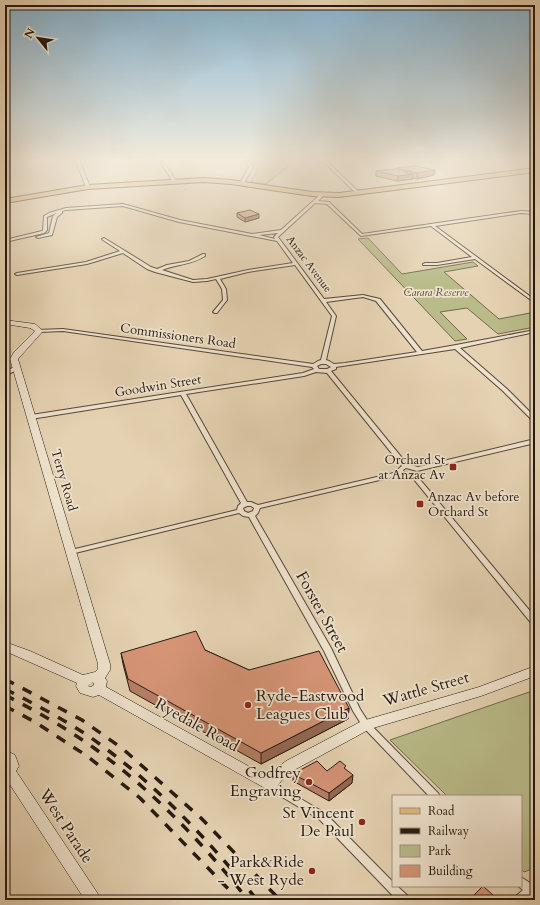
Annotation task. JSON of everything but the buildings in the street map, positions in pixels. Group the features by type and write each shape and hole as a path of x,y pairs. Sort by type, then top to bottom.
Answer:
{"street":[{"name":"Anzac Avenue","path":"315,202 276,236 276,240 334,316 323,362"},
{"path":"315,202 328,203 361,236 521,212 535,213"},
{"path":"5,241 43,232 45,230 44,217 66,209 123,205 179,221 276,240"},
{"path":"5,244 51,234 55,216 66,209"},
{"path":"432,225 535,302"},
{"path":"252,235 282,231"},
{"path":"104,239 148,268 193,281 295,264"},
{"path":"16,274 87,263 123,252"},
{"path":"157,271 162,268 190,262 204,255"},
{"path":"425,264 437,264 476,258"},
{"path":"215,312 225,300 224,289 217,278"},
{"path":"323,301 363,296 378,300 420,352"},
{"path":"5,322 31,326 38,328 39,330 17,354 14,360 16,368 5,374"},
{"name":"Commissioners Road","path":"39,330 63,330 298,365 315,368 322,372 328,372"},
{"path":"315,368 317,363 330,363 334,366 345,365 456,347 535,331"},
{"path":"456,347 505,390 535,420"},
{"name":"Goodwin Street","path":"289,376 304,372 304,368 298,365"},
{"path":"334,366 332,370 328,372 405,466 414,467 416,473 535,622"},
{"name":"Terry Road","path":"16,368 104,664 104,670 98,684"},
{"name":"Goodwin Street","path":"31,417 304,374 315,368"},
{"path":"184,393 245,504"},
{"path":"240,511 240,507 245,504 252,504 257,507 401,473 409,476 535,441"},
{"path":"401,473 400,470 405,466"},
{"path":"240,511 245,515 251,515 256,512 257,507"},
{"path":"71,552 240,511"},
{"name":"Forster Street","path":"251,515 328,650 357,711 366,725 434,795"},
{"name":"Ryedale Road","path":"5,646 84,681 82,686 84,690 90,692 98,684 322,816 404,900"},
{"name":"Wattle Street","path":"270,785 277,776 291,765 366,725 480,691 535,671"},
{"path":"5,756 12,762 12,768 7,774"},
{"name":"West Parade","path":"7,774 94,900"},
{"path":"520,900 533,887 522,882"}],"green space":[{"name":"Carara Reserve","path":"368,238 402,274 473,262 478,266 444,272 499,319 535,312 535,327 498,334 467,308 440,312 467,339 455,341 358,239"},
{"path":"535,690 535,868 524,872 522,870 522,795 446,795 390,740"}],"railway":[{"path":"5,679 82,720 123,749 201,818 280,900"},
{"path":"5,689 47,711 87,735 134,771 199,833 257,900"},
{"path":"5,695 51,720 94,748 137,782 195,838 248,900"},
{"path":"5,706 35,722 87,756 140,798 239,900"}],"place":[{"name":"Orchard St at Anzac Av","path":"453,467"},
{"name":"Anzac Av before Orchard St","path":"420,504"},
{"name":"Ryde-Eastwood Leagues Club","path":"248,705"},
{"name":"Godfrey Engraving","path":"309,782"},
{"name":"St Vincent De Paul","path":"362,822"},
{"name":"Park&Ride - West Ryde","path":"312,871"}]}
